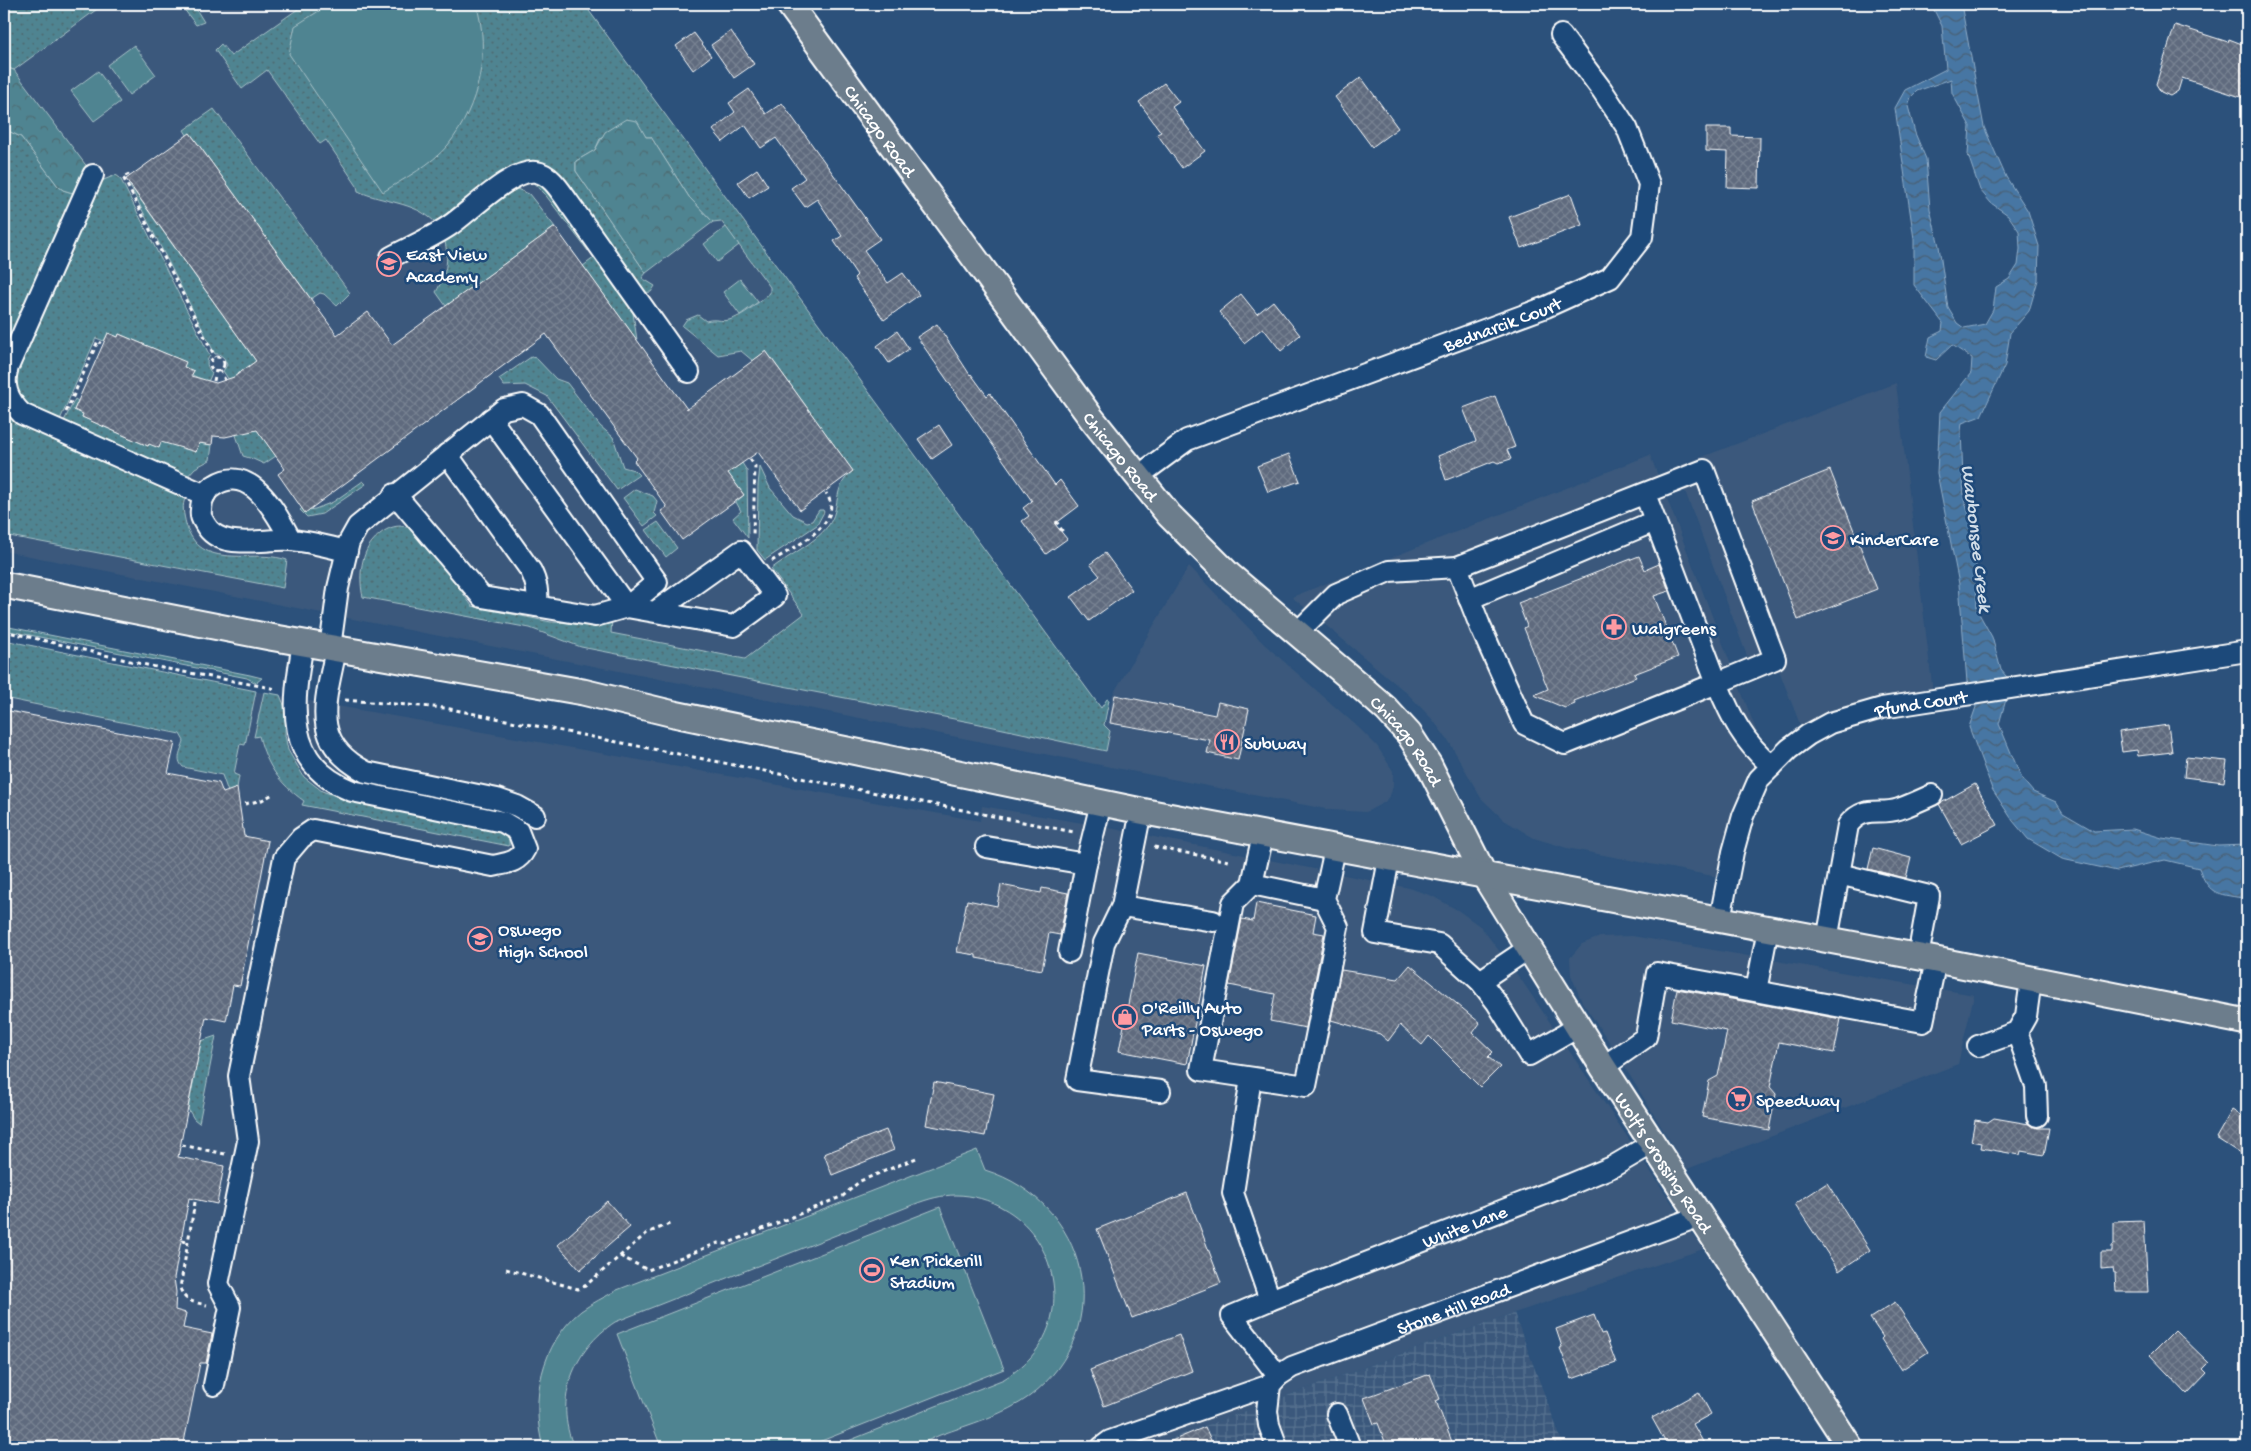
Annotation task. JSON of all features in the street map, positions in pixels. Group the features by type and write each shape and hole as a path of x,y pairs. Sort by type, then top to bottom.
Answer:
{"main road":[{"name":"Chicago Road","path":"789,4 1086,411 1169,515 1229,575 1386,709 1409,734 1429,765 1484,874"},
{"path":"4,585 303,643 583,692 674,714 1141,811 1336,849 1484,874 1927,958 2247,1022"},
{"name":"Wolf's Crossing Road","path":"1484,874 1603,1067 1850,1447"}],"street":[{"name":"Bednarcik Court","path":"1137,477 1187,440 1546,307 1610,278 1642,237 1649,184 1628,128 1561,36"},
{"path":"391,257 450,226 500,186 521,175 536,171 550,178 689,372"},
{"path":"93,174 5,377 6,388 14,406 22,414 205,495"},
{"path":"395,494 482,597 595,616 627,607 657,582 539,414 523,405 504,409 395,494 358,526 349,542 338,588 327,698 326,726 335,747 346,760 366,772 497,799 517,806 535,816"},
{"path":"491,419 627,607 655,612 734,626 775,596 741,551 655,612"},
{"path":"447,454 531,571 537,587 537,606"},
{"path":"1297,633 1336,594 1388,572 1457,567 1704,470 1775,660 1565,744 1524,724 1469,599 1457,567"},
{"path":"291,540 274,511 257,489 241,479 224,479 210,488 201,500 200,516 209,532 224,541 291,540 347,551"},
{"path":"1645,494 1732,719 1754,751 1772,766"},
{"path":"1469,599 1655,521"},
{"path":"214,1385 230,1307 218,1284 248,1141 239,1076 284,858 301,838 314,830 493,866 513,862 525,849 518,831 503,822 352,791 338,785 325,776 305,750 295,720 295,693 303,643"},
{"name":"Pfund Court","path":"1720,919 1733,852 1743,816 1759,779 1789,749 1808,735 1837,721 1882,708 2247,651"},
{"path":"1827,940 1848,825 1855,816 1877,810 1898,810 1932,795"},
{"path":"1069,952 1086,864 1101,803"},
{"path":"1141,811 1122,906 1104,942 1077,1080 1160,1091"},
{"path":"1263,835 1252,884 1233,902 1201,1070 1306,1086 1338,927 1324,899 1336,849"},
{"path":"986,848 1086,864"},
{"path":"1389,858 1375,933 1439,944 1480,981 1497,1003 1528,1055 1578,1027"},
{"path":"1603,1067 1646,1037 1657,973 1923,1022 1929,896 1839,874"},
{"path":"1252,884 1324,899"},
{"path":"1122,906 1213,921"},
{"path":"1756,991 1768,928"},
{"path":"1480,981 1529,948"},
{"path":"1978,1046 2017,1032 2026,1016 2031,980"},
{"path":"2017,1032 2036,1086 2037,1116"},
{"path":"1251,1078 1233,1193 1270,1300"},
{"name":"White Lane","path":"1274,1381 1232,1316 1571,1184 1612,1167 1653,1143"},
{"name":"Stone Hill Road","path":"1102,1447 1110,1441 1274,1381 1292,1367 1700,1216"},
{"path":"1274,1381 1267,1411 1269,1425 1277,1447"},
{"path":"1337,1414 1350,1447"}],"path":[{"path":"129,174 123,178 215,357 223,361 223,368 218,370 214,380"},
{"path":"58,430 76,396 98,341 101,343"},
{"path":"215,357 212,359 210,366 218,370 225,380"},
{"path":"750,459 755,466 753,542"},
{"path":"769,563 818,531 825,524 829,517 831,505 826,493"},
{"path":"1056,522 1063,532"},
{"path":"4,631 152,666 274,688"},
{"path":"362,702 444,708 1080,833"},
{"path":"245,804 256,802 273,794"},
{"path":"1153,846 1229,860"},
{"path":"182,1146 229,1155"},
{"path":"620,1256 648,1270 718,1243 726,1244 843,1196 860,1181 918,1157"},
{"path":"195,1202 180,1288 184,1297 190,1302 216,1307"},
{"path":"506,1269 578,1288 585,1286 647,1233 672,1223"},
{"path":"182,1241 188,1242"}],"shaded area":[{"name":"East View Academy","path":"4,4 584,4 1106,714 1104,731 1112,696 1189,566 1264,644 1377,746 1393,771 1391,793 1385,802 1366,812 1331,810 4,551"},
{"path":"1896,383 1934,701 1803,732 1775,660 1752,669 1676,467"},
{"path":"1650,455 1768,761 1723,878 1567,848 1534,838 1504,820 1481,798 1450,743 1433,720 1408,694 1292,597"},
{"name":"Oswego High School","path":"4,644 153,673 980,821 982,806 1094,825 1409,888 1432,896 1459,911 1481,927 1522,981 1703,1249 1514,1313 1147,1447 4,1447"},
{"path":"1632,936 1974,995 1958,1064 1687,1169 1610,1043 1582,1002 1571,975 1570,958 1582,944 1600,937"},
{"path":"1514,1313 1564,1447 1147,1447"}],"green space":[{"path":"4,4 104,4 14,70 4,67"},
{"path":"180,4 202,4 196,9 204,22 196,25"},
{"path":"305,4 584,4 1101,708 1107,699 1109,700 1104,725 1110,731 1106,751 975,723 581,647 530,628 363,597 361,583 362,568 368,548 384,531 404,526 416,533 423,541 472,606 551,622 599,624 612,619 611,633 745,659 804,614 771,569 809,544 828,526 835,512 842,484 853,471 766,351 753,361 741,351 718,355 682,326 686,320 698,315 706,321 726,320 740,316 770,293 770,287 721,221 713,222 689,197 651,137 646,137 641,130 600,139 595,150 576,161 576,171 646,273 642,278 655,286 651,292 642,293 525,163 515,166 501,175 435,222 408,206 358,191 357,186 326,140 320,144 267,70 242,89 215,50 221,44 231,56"},
{"path":"330,4 476,4 482,40 482,59 479,78 468,113 448,145 434,159 383,192 289,54 295,26"},
{"path":"134,45 156,75 129,95 107,65"},
{"path":"4,67 14,70 88,168 76,194 63,190 58,186 21,137 4,129"},
{"path":"98,71 120,102 94,121 71,91"},
{"path":"214,109 350,293 337,306 324,294 320,293 311,299 190,133 187,135 184,130"},
{"path":"626,119 637,121 646,137 651,137 689,197 713,222 646,273 576,171 576,161 595,150 605,132"},
{"path":"4,129 21,137 58,186 63,190 76,194 4,355"},
{"path":"116,175 120,178 210,356 207,364 212,373 208,382 192,375 193,371 184,367 185,362 119,334 118,337 108,333 104,341 96,338 59,422 29,409 12,386 12,379 101,181"},
{"path":"527,177 543,182 593,247 588,251 544,193"},
{"path":"129,184 256,361 229,380 223,371 227,365 224,358 219,354 215,354"},
{"path":"512,187 529,194 555,227 446,306 436,292 443,278 447,257 443,235"},
{"path":"726,227 739,245 717,262 704,244"},
{"path":"599,254 632,306 637,340 583,266"},
{"path":"740,279 758,302 740,315 723,292"},
{"path":"531,357 536,358 556,379 567,383 600,426 613,437 623,467 634,470 639,475 617,490 547,396 525,385 504,386 499,379"},
{"path":"75,399 78,401 74,410 84,412 82,417 148,446 150,442 159,447 164,435 196,452 199,443 212,445 210,460 195,468 186,478 63,423"},
{"path":"4,402 186,497 183,507 186,524 193,539 203,549 215,554 229,556 273,557 287,560 283,588 4,535"},
{"path":"247,416 276,456 264,464 243,456 236,435"},
{"path":"742,463 747,471 748,538 733,518 741,511 736,502 744,495 728,473"},
{"path":"760,467 770,488 793,515 807,522 812,521 819,510 824,512 817,525 765,560 757,550"},
{"path":"363,481 366,484 322,514 307,517 300,510 302,508 308,510 315,509 333,502"},
{"path":"635,489 653,496 657,501 654,513 657,516 644,526 623,498"},
{"path":"658,522 677,548 666,557 646,530"},
{"path":"4,626 262,678 256,683 247,678 4,630"},
{"path":"4,640 256,691 245,745 240,744 234,774 239,776 237,788 228,792 222,775 183,767 179,761 184,741 180,734 4,698"},
{"path":"264,692 280,695 286,710 285,735 288,750 304,777 322,791 350,801 498,831 509,839 509,846 302,805 304,801 281,780 270,765 259,736 254,737"},
{"path":"216,1036 199,1123 188,1109 201,1041"},
{"path":"977,1150 985,1170 1020,1186 1048,1209 1068,1238 1080,1270 1082,1303 1075,1336 1058,1368 1030,1396 1020,1403 998,1414 912,1446 890,1449 833,1447 1004,1379 1028,1360 1046,1334 1052,1314 1054,1293 1045,1253 1034,1235 1020,1220 1003,1208 981,1198 956,1195 930,1199 915,1204 615,1322 588,1346 578,1361 571,1377 566,1411 568,1429 574,1447 543,1447 539,1429 538,1410 542,1373 556,1339 567,1324 585,1308 617,1290"},
{"name":"Ken Pickerill Stadium","path":"940,1207 1004,1369 806,1447 661,1447 617,1334"}],"water":[{"path":"1931,4 1961,4 1984,127 2006,177 2028,211 2039,246 2038,280 2029,311 2010,333 2005,365 1981,416 1962,423 1961,431 1964,499 1975,532 1977,610 1992,637 2001,670 2011,682 1999,724 2022,779 2033,792 2056,802 2063,813 2094,831 2133,829 2162,838 2218,846 2247,845 2247,899 2222,894 2212,889 2207,885 2199,868 2165,860 2117,871 2062,859 2028,839 2013,821 1992,789 1969,727 1976,707 1967,682 1959,584 1937,473 1940,412 1971,373 1972,358 1952,345 1936,360 1926,357 1930,337 1942,331 1943,323 1914,285 1914,239 1895,108 1905,90 1946,69 1942,26","holes":["1951,79 1952,93 1970,126 1968,155 1980,190 1991,203 2008,215 2019,231 2020,249 2018,265 2009,279 1996,287 1993,310 1985,324 1964,328 1957,323 1948,308 1939,246 1930,209 1926,159 1915,133 1908,106 1911,97 1917,91"]}],"building":[{"path":"2175,25 2228,42 2229,39 2247,46 2247,99 2182,78 2178,91 2170,96 2161,92 2156,84"},
{"path":"731,31 754,64 734,78 711,45"},
{"path":"694,33 711,56 693,70 676,46"},
{"path":"1361,77 1398,128 1372,147 1335,97"},
{"path":"1164,83 1179,102 1172,107 1205,151 1182,168 1157,134 1161,132 1139,102"},
{"path":"749,89 766,114 782,103 880,239 864,250 888,283 903,273 919,295 884,320 854,278 857,275 834,241 842,236 817,199 805,207 791,188 805,178 776,138 761,148 745,125 723,142 713,130 735,112 729,103"},
{"path":"1706,128 1731,128 1731,136 1760,137 1759,188 1727,187 1728,152 1706,151"},
{"path":"190,133 337,335 368,312 392,345 555,227 687,409 766,351 853,471 800,510 758,452 728,473 744,495 682,540 661,511 667,507 634,461 637,458 546,334 305,513 278,474 285,469 257,430 225,437 213,436 212,445 199,443 196,452 161,442 159,448 149,444 148,446 82,417 83,414 74,410 108,333 118,337 119,334 186,362 184,367 194,371 191,376 216,383 234,377 256,361 126,179"},
{"path":"757,169 768,186 749,198 738,182"},
{"path":"1571,194 1582,225 1521,248 1509,217"},
{"path":"1241,294 1257,314 1273,301 1300,335 1281,351 1263,328 1244,343 1219,312"},
{"path":"937,324 970,375 987,396 990,393 1055,485 1060,480 1079,506 1055,524 1067,539 1046,554 1022,521 1029,516 1023,508 1032,501 917,337"},
{"path":"897,331 909,349 889,363 877,346"},
{"path":"1495,396 1515,447 1507,450 1511,459 1498,463 1494,461 1446,480 1438,456 1476,441 1463,408"},
{"path":"939,425 952,445 932,459 918,439"},
{"path":"1289,454 1300,481 1268,492 1257,466"},
{"path":"1830,470 1877,589 1798,620 1752,501"},
{"path":"1105,553 1132,590 1089,621 1071,597 1100,576 1090,564"},
{"path":"1639,556 1645,570 1659,564 1669,591 1654,596 1678,657 1634,674 1636,677 1574,701 1575,704 1565,708 1534,695 1548,689 1524,628 1527,626 1518,603"},
{"path":"1115,695 1215,715 1218,702 1249,709 1238,760 1207,753 1210,740 1110,723"},
{"path":"4,710 175,743 168,773 219,783 223,793 237,788 244,836 268,841 240,986 233,985 226,1021 206,1017 178,1157 224,1166 217,1204 189,1198 174,1278 176,1292 175,1310 186,1313 183,1328 212,1334 206,1363 200,1363 183,1447 4,1447"},
{"path":"2168,725 2172,752 2138,756 2137,750 2122,752 2119,732"},
{"path":"2186,757 2227,761 2224,782 2184,777"},
{"path":"1975,784 1998,825 1961,844 1939,804"},
{"path":"1873,848 1911,858 1906,878 1868,869"},
{"path":"1001,885 1041,893 1042,888 1068,893 1060,935 1049,933 1042,970 976,958 976,955 957,952 967,900 997,906"},
{"path":"1256,903 1316,915 1313,932 1324,934 1306,1028 1270,1021 1275,994 1229,985 1242,919 1253,921"},
{"path":"1138,953 1206,966 1187,1064 1119,1051"},
{"path":"1410,965 1480,1023 1473,1033 1493,1052 1488,1057 1500,1067 1480,1087 1429,1036 1422,1045 1400,1025 1388,1041 1380,1034 1331,1020 1341,970 1398,979"},
{"path":"1677,989 1841,1019 1834,1053 1779,1042 1770,1087 1776,1094 1769,1130 1702,1117 1709,1081 1718,1076 1727,1031 1671,1020"},
{"path":"934,1082 994,1094 985,1136 926,1125"},
{"path":"2232,1110 2247,1119 2247,1158 2216,1138"},
{"path":"1994,1118 2029,1124 2037,1128 2049,1128 2044,1155 2021,1151 2020,1155 1981,1148 1982,1143 1971,1141 1975,1120 1988,1122"},
{"path":"886,1130 894,1150 832,1175 824,1154"},
{"path":"1827,1183 1870,1250 1839,1271 1795,1204"},
{"path":"1187,1193 1221,1283 1132,1318 1097,1229"},
{"path":"607,1201 630,1227 580,1270 558,1245"},
{"path":"2144,1221 2148,1292 2116,1292 2115,1273 2113,1273 2112,1268 2101,1269 2101,1252 2112,1252 2112,1246 2114,1245 2114,1222"},
{"path":"1895,1302 1928,1352 1901,1370 1870,1318"},
{"path":"1594,1315 1601,1334 1605,1333 1616,1363 1572,1379 1560,1348 1562,1347 1556,1329"},
{"path":"2175,1330 2209,1363 2203,1369 2207,1373 2187,1394 2150,1355"},
{"path":"1179,1335 1192,1371 1104,1406 1090,1370"},
{"path":"1430,1374 1440,1399 1436,1401 1454,1447 1387,1447 1378,1423 1374,1424 1364,1398"},
{"path":"1699,1392 1711,1414 1693,1424 1706,1447 1668,1447 1652,1418"},
{"path":"1205,1427 1214,1447 1157,1447"}],"place":[{"name":"East View Academy","path":"389,264"},
{"name":"KinderCare","path":"1833,538"},
{"name":"Walgreens","path":"1614,627"},
{"name":"Subway","path":"1227,742"},
{"name":"Oswego High School","path":"480,939"},
{"name":"O'Reilly Auto Parts - Oswego","path":"1125,1017"},
{"name":"Speedway","path":"1739,1099"},
{"name":"Ken Pickerill Stadium","path":"872,1270"}],"water label":[{"name":"Waubonsee Creek","path":"1978,538"}]}
